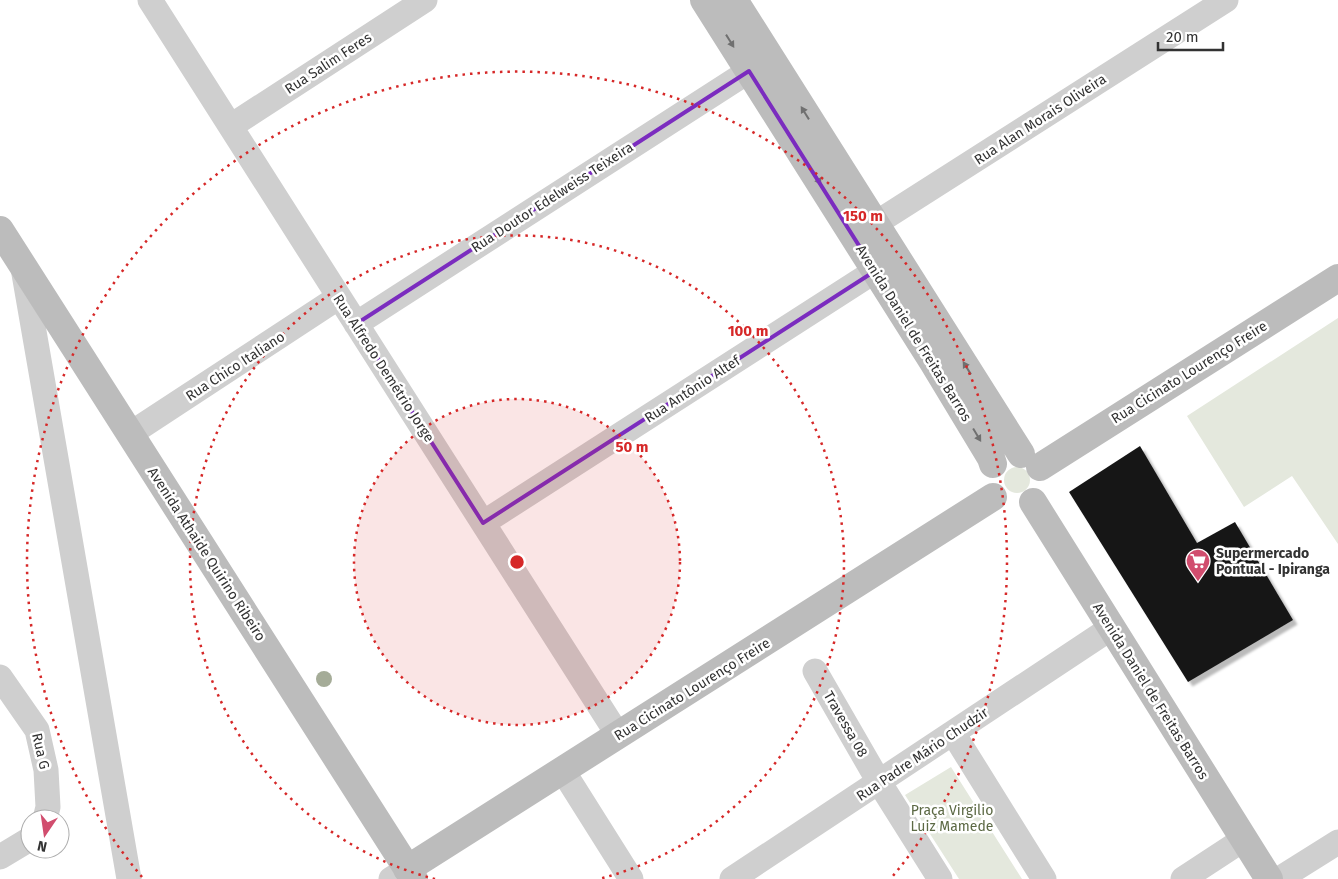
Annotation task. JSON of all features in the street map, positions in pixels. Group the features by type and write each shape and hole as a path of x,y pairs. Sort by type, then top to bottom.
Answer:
{"street":[{"name":"Rua Alfredo Demétrio Jorge","path":"150,0 618,735"},
{"name":"Avenida Daniel de Freitas Barros","path":"705,0 748,71 865,230 1043,479 1041,492 1033,502 1269,879"},
{"name":"Avenida Daniel de Freitas Barros","path":"734,0 865,230 875,271 933,362 993,464"},
{"name":"Rua Alan Morais Oliveira","path":"865,230 1226,0"},
{"name":"Rua Salim Feres","path":"231,126 418,2"},
{"name":"Rua Doutor Edelweiss Teixeira","path":"356,324 748,71"},
{"name":"Avenida Athaide Quirino Ribeiro","path":"0,230 130,434 404,876"},
{"path":"23,266 129,879"},
{"name":"Rua Antônio Altef","path":"483,523 875,271"},
{"name":"Rua Cicinato Lourenço Freire","path":"1030,460 1338,278"},
{"name":"Rua Chico Italiano","path":"130,434 339,297"},
{"path":"1030,460 1006,455 993,464 988,481 993,498 1005,506 1020,508 1033,502"},
{"name":"Rua Cicinato Lourenço Freire","path":"404,876 618,735 993,498"},
{"name":"Rua Padre Mário Chudzir","path":"734,878 1111,628"},
{"name":"Travessa 08","path":"815,671 879,782 940,879"},
{"name":"Rua G","path":"0,677 37,730 46,770 47,809"},
{"path":"953,733 1044,879"},
{"path":"562,771 631,879"},
{"path":"1183,879 1244,839"},
{"path":"1279,879 1338,842"},
{"path":"0,857 20,845"}],"highlighted area":[{"path":"749,71 875,271 483,523 356,324"}],"green space":[{"path":"1338,318 1338,544 1292,476 1244,507 1187,416"},
{"path":"1017,467 1026,471 1030,480 1026,489 1017,493 1008,489 1004,480 1008,471"},
{"name":"Praça Virgilio Luiz Mamede","path":"951,767 1022,879 959,879 905,795"}],"building":[{"name":"Supermercado Pontual - Ipiranga","path":"1140,446 1197,543 1235,522 1293,620 1188,682 1069,492"}],"place":[{"name":"Supermercado Pontual - Ipiranga","path":"1198,582"}]}
